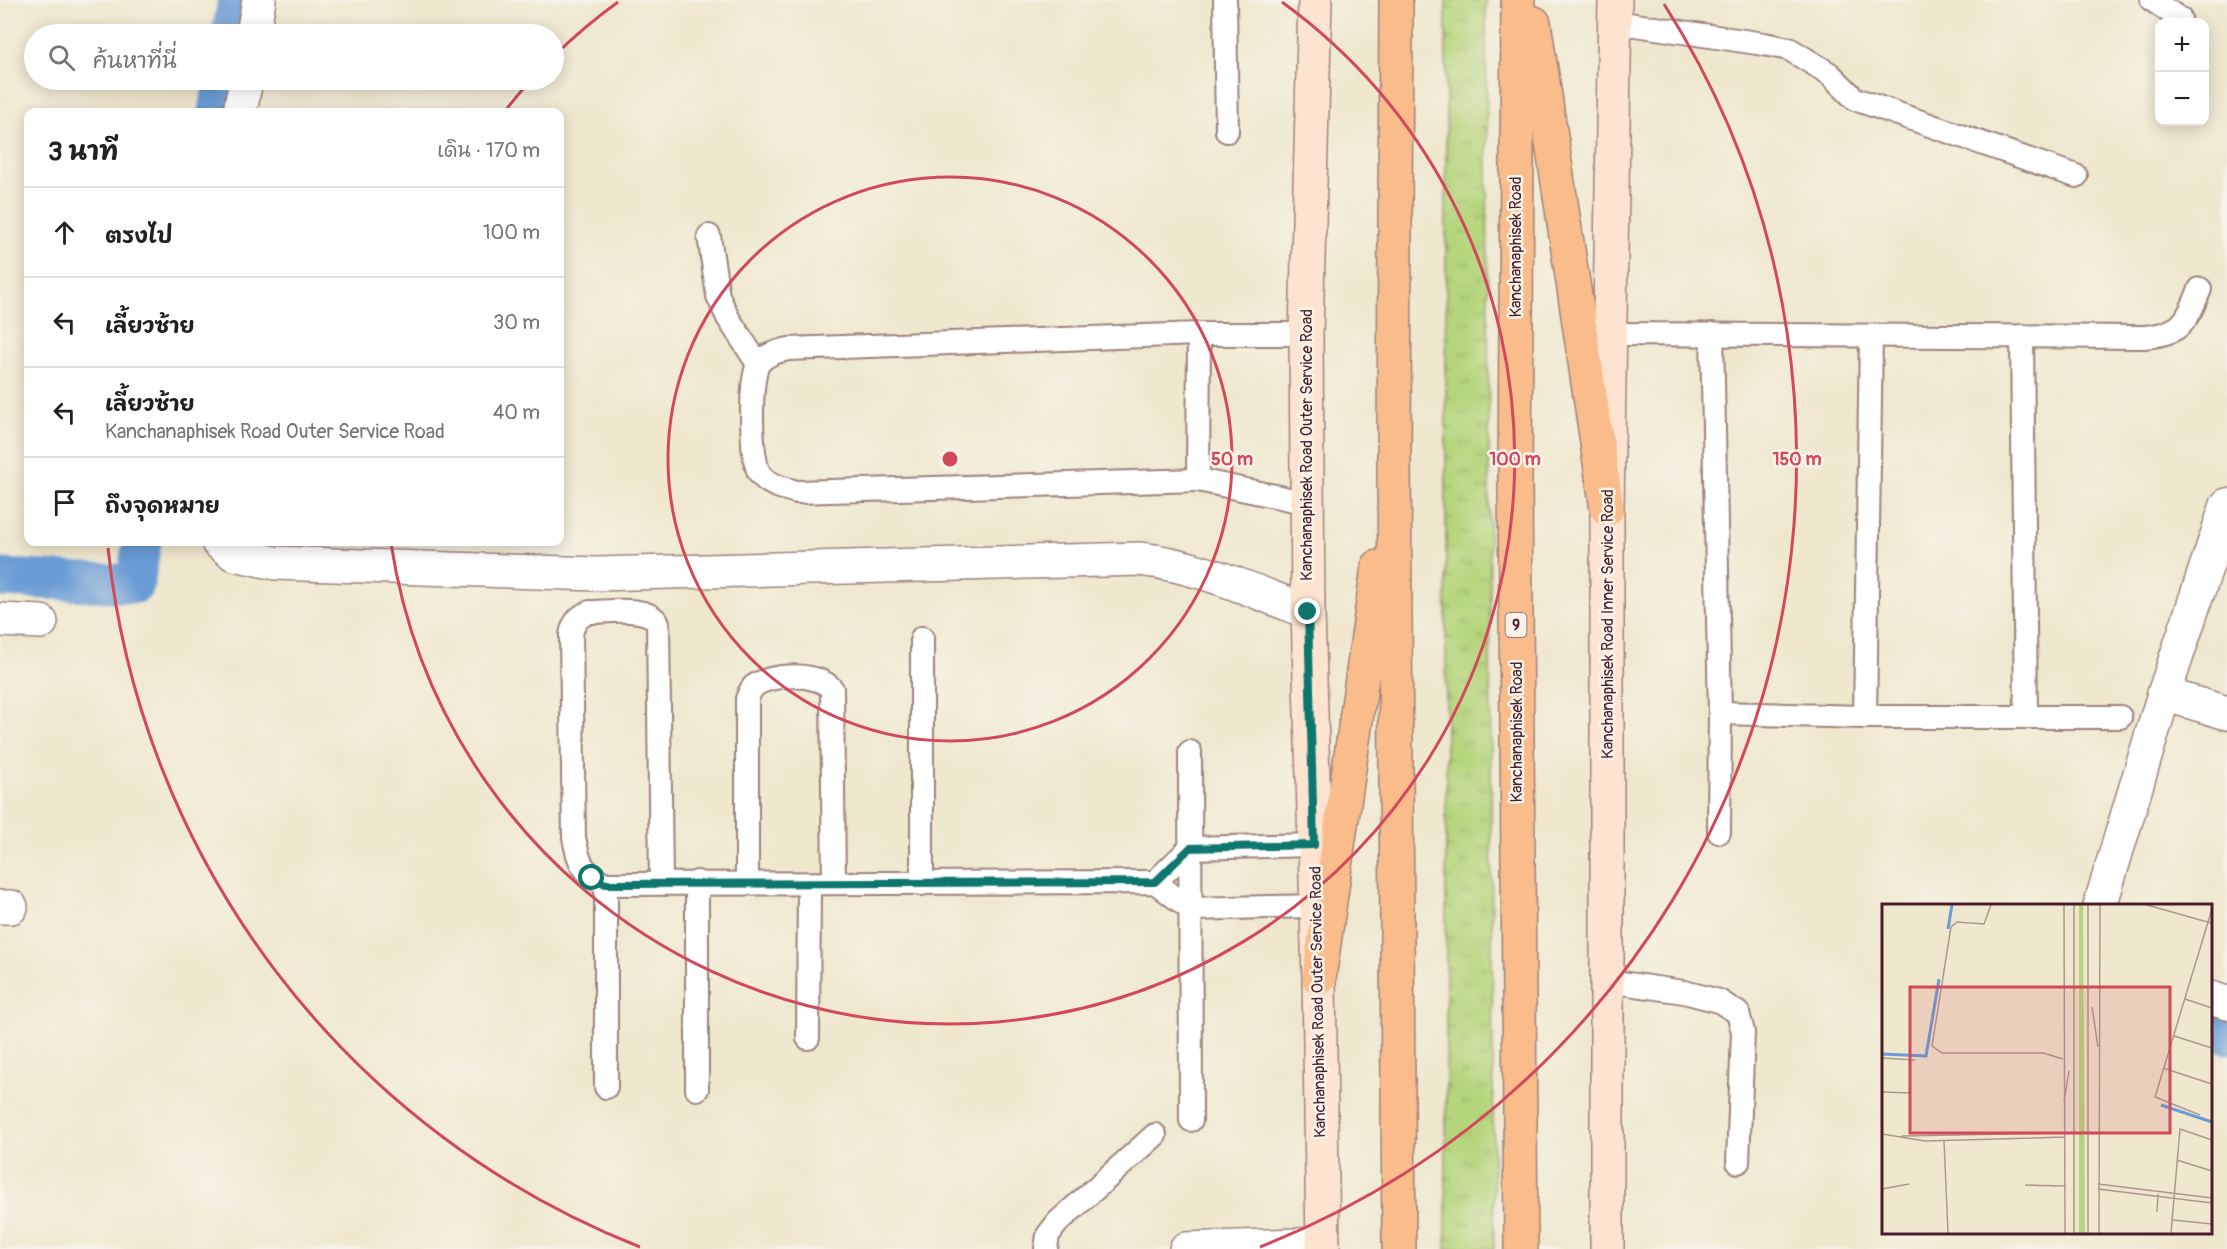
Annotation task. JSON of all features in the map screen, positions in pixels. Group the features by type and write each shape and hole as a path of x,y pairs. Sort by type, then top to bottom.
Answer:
{"highway":[{"path":"1396,0 1394,456 1399,1249"},
{"name":"Kanchanaphisek Road","path":"1518,0 1515,493 1521,1249"},
{"path":"1530,0 1607,509"},
{"path":"1319,978 1394,456"}],"main road":[{"name":"Kanchanaphisek Road Outer Service Road","path":"1315,0 1306,334 1308,612 1315,906 1319,978 1323,1247"},
{"name":"Kanchanaphisek Road Inner Service Road","path":"1607,1249 1607,509 1615,11"}],"street":[{"path":"255,24 259,0"},
{"path":"241,108 244,90"},
{"path":"2101,904 2164,694 2227,505"},
{"path":"223,546 234,554 275,563 596,574 1139,559 1169,562 1205,573 1308,612"},
{"path":"0,620 40,622"},
{"path":"2164,694 2227,713"},
{"path":"2212,998 2227,1003"},
{"path":"1186,1249 1323,1247"}],"lane":[{"path":"1225,0 1227,131"},
{"path":"2152,0 2179,18"},
{"path":"1615,11 1789,50 1830,74 1855,99 2076,176"},
{"path":"709,236 718,296 728,318 758,364"},
{"path":"1611,334 2144,337 2161,335 2176,329 2188,318 2200,289"},
{"path":"1198,480 1199,334"},
{"path":"1306,334 1199,334 788,349 769,354 758,364 753,378 754,458 759,472 771,484 797,492 1198,480 1308,503"},
{"path":"1712,334 1720,713 1719,832"},
{"path":"1865,717 1871,336"},
{"path":"2022,336 2026,716"},
{"path":"661,883 658,623 654,616 645,612 582,614 576,620 571,635 574,837 577,855 585,871 592,878 606,884 1155,882 1190,909 1315,906"},
{"path":"922,638 922,884"},
{"path":"747,883 747,699 752,688 762,682 789,676 819,679 832,689 834,883"},
{"path":"1720,713 1865,717 2120,717"},
{"path":"1190,752 1191,1120"},
{"path":"1155,882 1190,848 1314,845"},
{"path":"697,882 697,1089"},
{"path":"606,884 606,1087"},
{"path":"808,1038 809,884"},
{"path":"1607,981 1684,992 1719,1001 1738,1013 1743,1032 1738,1162"},
{"path":"1046,1249 1048,1235 1058,1222 1155,1136"}],"green space":[{"path":"1446,0 1486,0 1494,1249 1446,1249"}],"waterway":[{"path":"233,24 237,0"},
{"path":"219,108 221,90"},
{"path":"0,578 135,584 141,546"},
{"path":"2212,1030 2227,1035"}],"route":[{"path":"592,878 606,884 1155,882 1190,848 1314,845 1308,612"}]}
